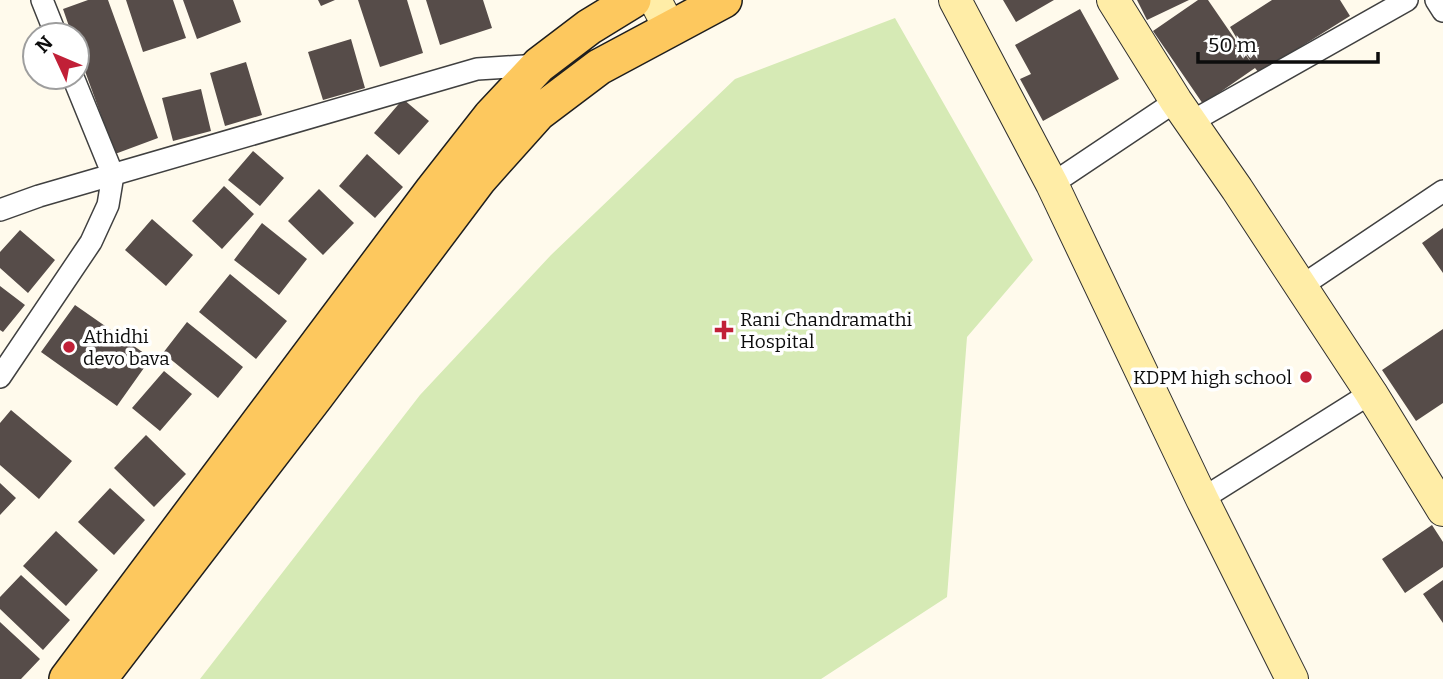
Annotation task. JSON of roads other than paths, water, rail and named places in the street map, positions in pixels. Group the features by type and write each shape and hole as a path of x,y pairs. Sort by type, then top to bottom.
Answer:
{"main road":[{"path":"67,679 491,116 539,65 589,27 634,0"},
{"path":"99,679 479,179 538,113 662,15 724,0"}],"street":[{"path":"42,0 50,21"},
{"path":"955,0 1052,184 1202,499 1292,679"},
{"path":"1114,0 1443,510"},
{"path":"1052,184 1184,112 1407,0"},
{"path":"1436,0 1443,11"},
{"path":"0,210 39,196 477,69 539,65"},
{"path":"0,377 91,242 107,205 113,175 79,91"},
{"path":"1300,287 1443,191"},
{"path":"1202,499 1370,393"}],"place":[{"name":"Rani Chandramathi Hospital","path":"724,330"},
{"name":"Athidhi devo bava","path":"69,347"},
{"name":"KDPM high school","path":"1306,377"}]}
